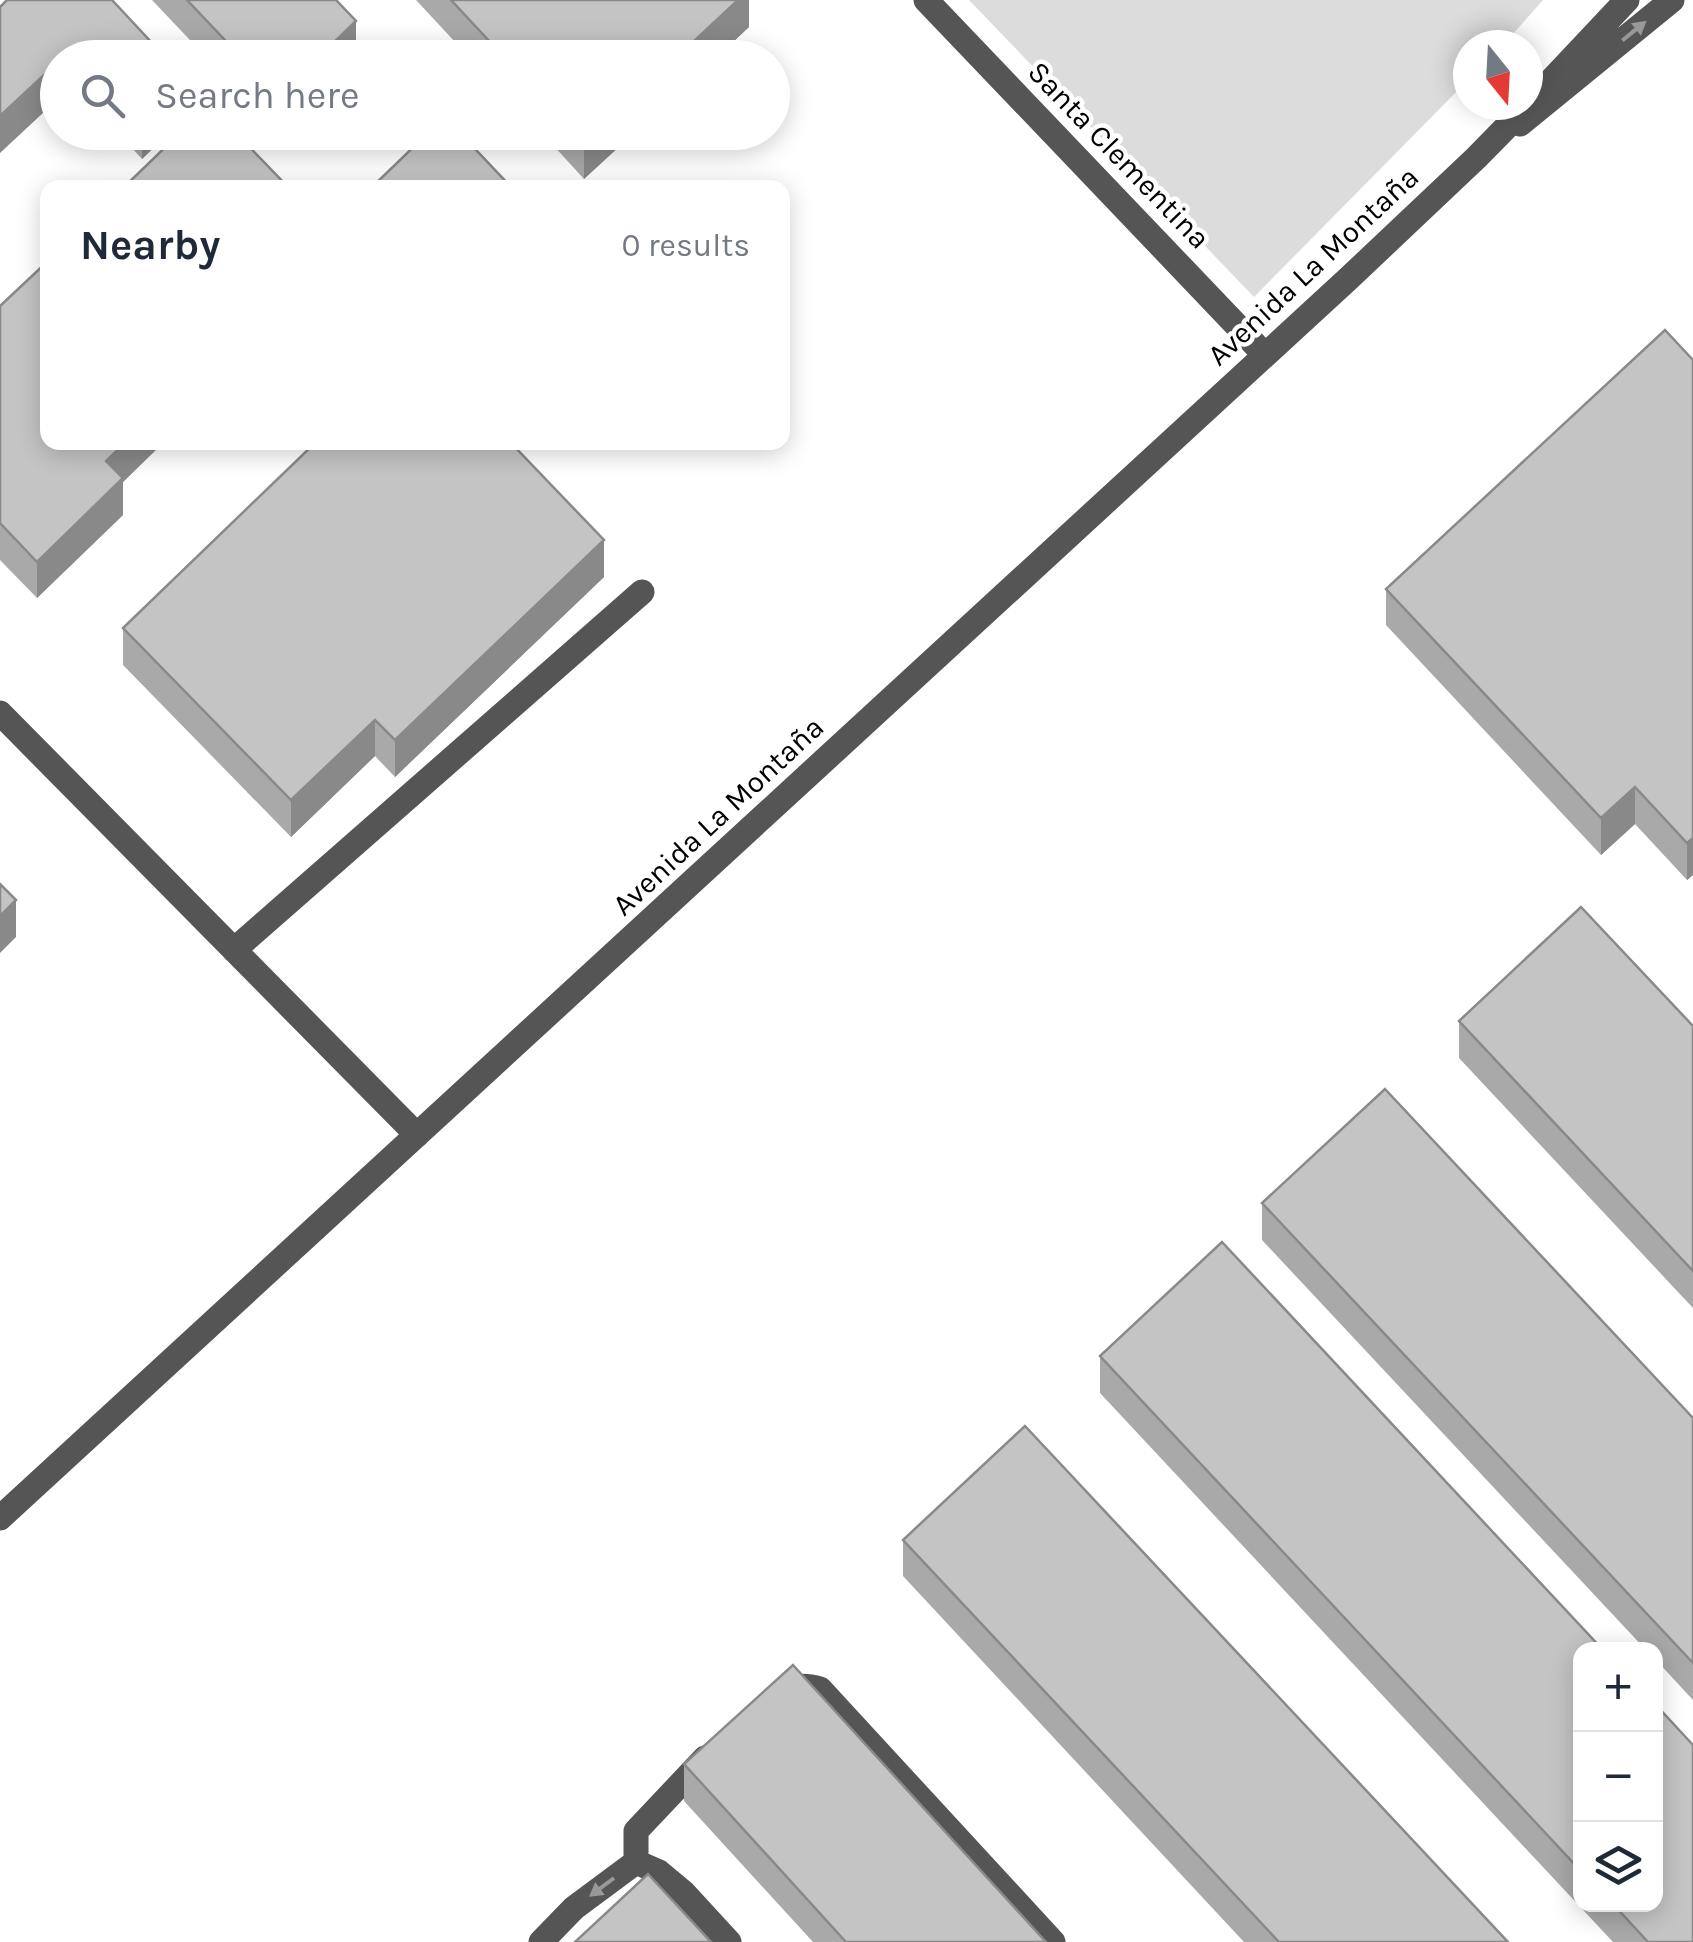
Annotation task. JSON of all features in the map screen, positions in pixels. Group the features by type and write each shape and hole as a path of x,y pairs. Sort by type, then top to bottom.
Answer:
{"street":[{"name":"Santa Clementina","path":"926,0 1266,355"},
{"name":"Avenida La Montaña","path":"1543,89 1628,0"},
{"name":"Avenida La Montaña","path":"1476,158 1672,0"},
{"name":"Avenida La Montaña","path":"0,1518 1266,355 1513,120"},
{"path":"234,950 642,592"},
{"path":"0,713 417,1135"},
{"path":"758,1713 785,1690 805,1685 820,1689 1052,1942"},
{"path":"636,1862 636,1831 718,1748"},
{"path":"541,1942 574,1908 636,1862"},
{"path":"636,1862 659,1872 684,1892 729,1942"}],"shaded area":[{"path":"969,0 1543,0 1516,30 1453,30 1453,95 1254,297"}],"building":[{"path":"7,0 112,0 149,40 40,40 40,79 0,116 0,7"},
{"path":"187,0 336,0 356,21 336,40 225,40"},
{"path":"451,0 738,0 695,40 488,40"},
{"path":"162,150 252,150 281,180 131,180"},
{"path":"410,150 476,150 504,180 379,180"},
{"path":"40,268 40,450 118,450 106,461 123,478 37,562 0,523 0,306"},
{"path":"1665,330 1693,360 1693,838 1687,843 1635,787 1601,818 1386,589"},
{"path":"308,450 518,450 604,540 395,740 375,720 291,800 123,628"},
{"path":"0,884 16,900 0,916"},
{"path":"1581,907 1693,1026 1693,1271 1459,1021"},
{"path":"1385,1089 1693,1418 1693,1663 1262,1203"},
{"path":"1222,1242 1596,1642 1573,1642 1573,1863 1100,1356"},
{"path":"1025,1426 1508,1942 1279,1942 903,1540"},
{"path":"793,1665 1046,1942 846,1942 684,1764"},
{"path":"1663,1713 1693,1745 1693,1942 1648,1942 1620,1912 1663,1912"},
{"path":"648,1874 711,1942 575,1942"}]}
